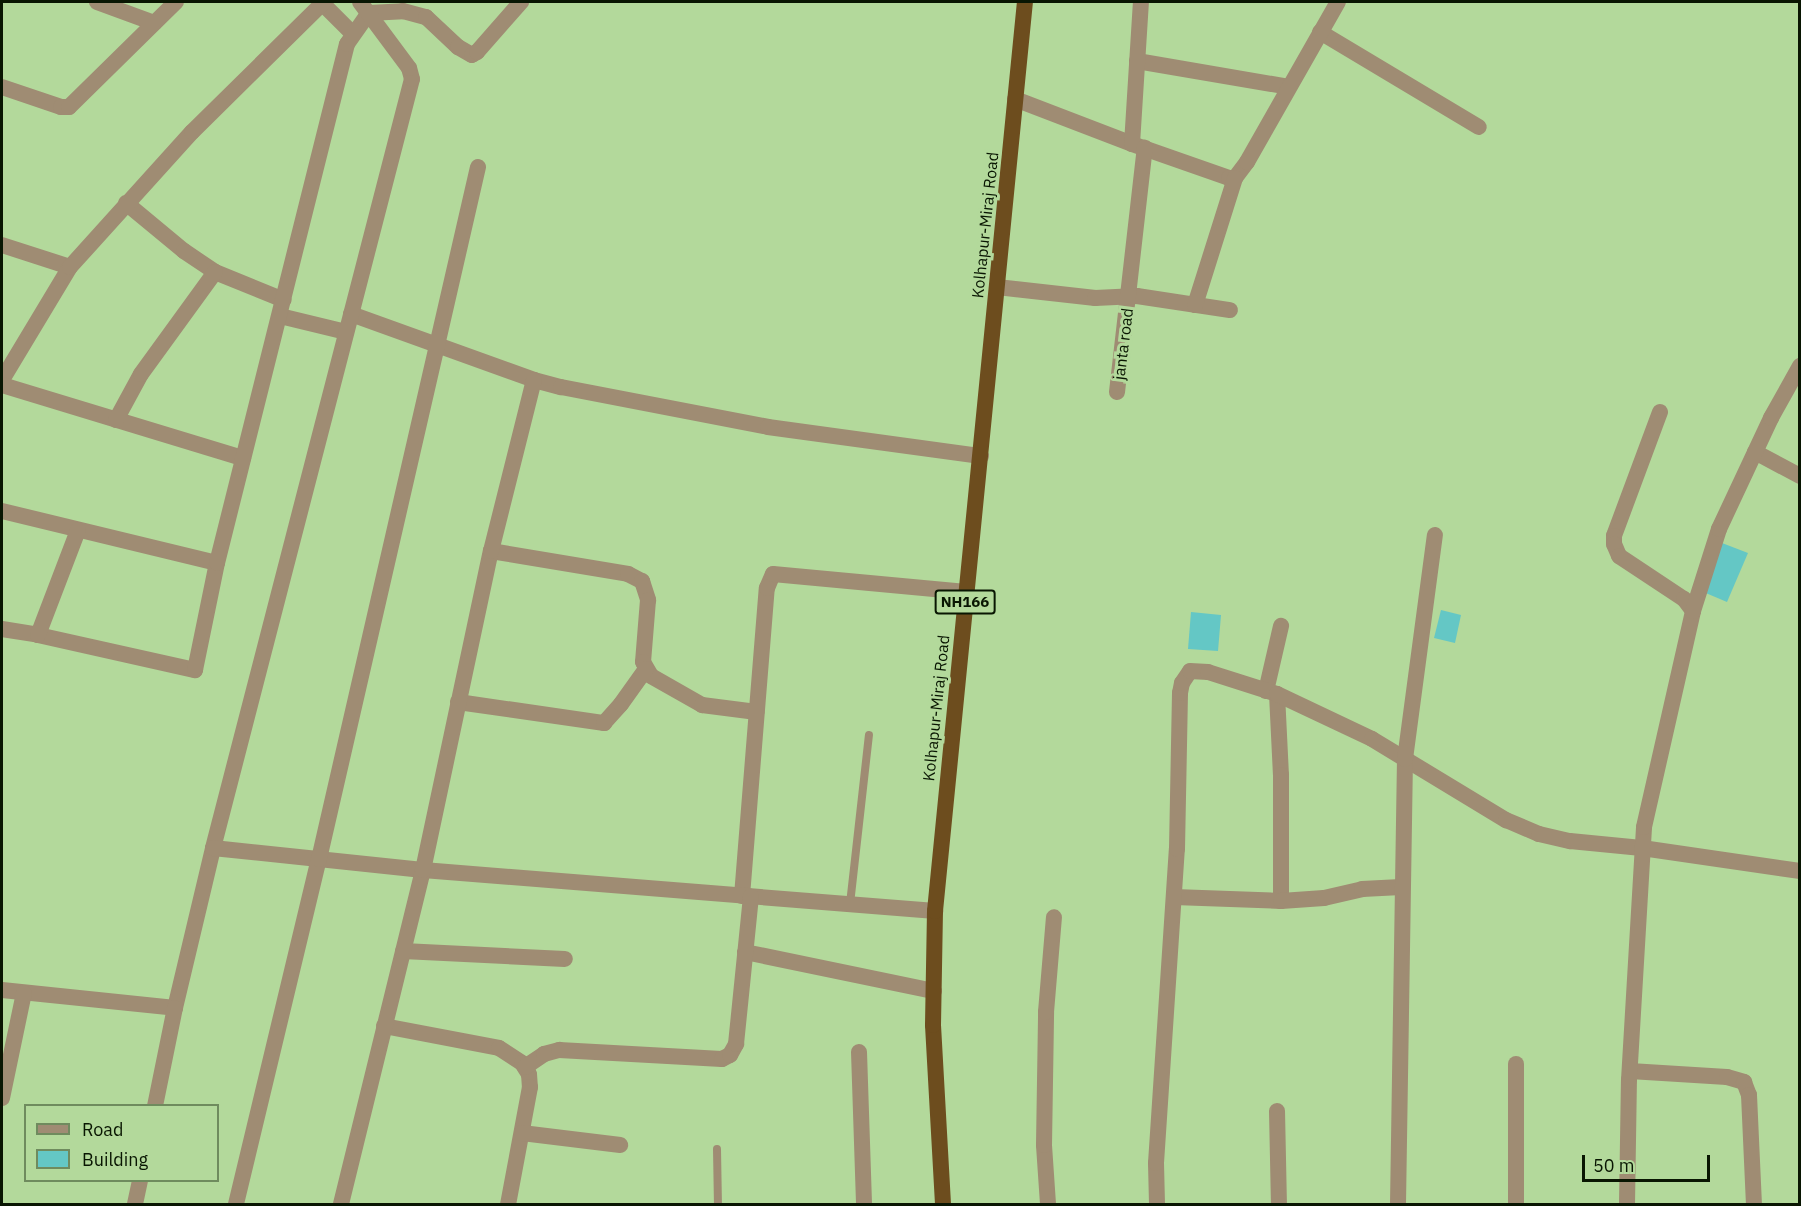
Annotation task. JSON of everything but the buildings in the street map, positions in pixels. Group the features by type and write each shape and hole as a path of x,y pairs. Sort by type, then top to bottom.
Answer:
{"highway":[{"name":"Kolhapur-Miraj Road","path":"943,1204 933,1026 935,911 1025,2"}],"street":[{"path":"96,2 154,23"},
{"path":"2,87 61,107 69,106 176,2"},
{"path":"2,380 70,267 192,132 323,2 353,34"},
{"path":"365,7 418,14 434,23 458,48 472,55 521,2"},
{"name":"janta road","path":"1117,392 1128,296 1138,146 1137,61 1141,2"},
{"path":"1195,305 1235,178 1338,2"},
{"path":"2,630 38,635 195,670 217,563 343,58 365,7"},
{"path":"155,1104 175,1008 213,848 412,79 409,68 365,7"},
{"path":"1320,32 1479,127"},
{"path":"1137,61 1289,87"},
{"path":"1015,99 1138,146 1229,178 1235,178"},
{"path":"236,1204 319,860 478,167"},
{"path":"126,203 184,251 215,272 282,308 346,332"},
{"path":"2,244 70,267"},
{"path":"116,420 141,374 215,272"},
{"path":"997,287 1095,298 1128,296 1230,310"},
{"path":"351,314 534,380 768,427 981,456"},
{"path":"1627,1204 1630,1071 1641,848 1693,611 1719,529 1755,452 1798,370"},
{"path":"341,1204 423,870 491,551 534,380"},
{"path":"2,385 243,458"},
{"path":"1660,412 1614,536 1614,544 1619,556 1684,599 1693,611"},
{"path":"1755,452 1800,476"},
{"path":"2,511 217,563"},
{"path":"38,635 78,530"},
{"path":"1398,1204 1401,887 1405,759 1435,535"},
{"path":"491,551 628,574 642,581 648,600 643,652 646,669 651,676 692,702 757,712"},
{"path":"525,1067 544,1054 559,1050 722,1059 730,1055 736,1044 746,952 757,712 767,588 773,574 966,592"},
{"path":"1281,626 1271,692 1281,775 1281,901"},
{"path":"458,702 604,723 646,669"},
{"path":"1157,1204 1156,1163 1174,897 1182,683 1190,671 1197,670 1271,692 1372,740 1506,820 1539,834 1570,841 1641,848 1800,871"},
{"path":"213,848 423,870 935,911"},
{"path":"1174,897 1281,901 1323,898 1362,889 1401,887"},
{"path":"1048,1204 1044,1145 1046,1012 1054,917"},
{"path":"403,951 565,959"},
{"path":"746,952 934,991"},
{"path":"2,990 175,1008"},
{"path":"2,1098 24,993"},
{"path":"384,1026 499,1048 511,1053 525,1067 530,1087 508,1204"},
{"path":"859,1052 864,1204"},
{"path":"1516,1064 1516,1204"},
{"path":"1630,1071 1727,1077 1744,1082 1749,1095 1754,1204"},
{"path":"1277,1111 1279,1204"},
{"path":"522,1133 620,1145"},
{"path":"135,1204 140,1182"}],"lane":[{"path":"849,904 869,735"},
{"path":"717,1149 718,1204"}]}
